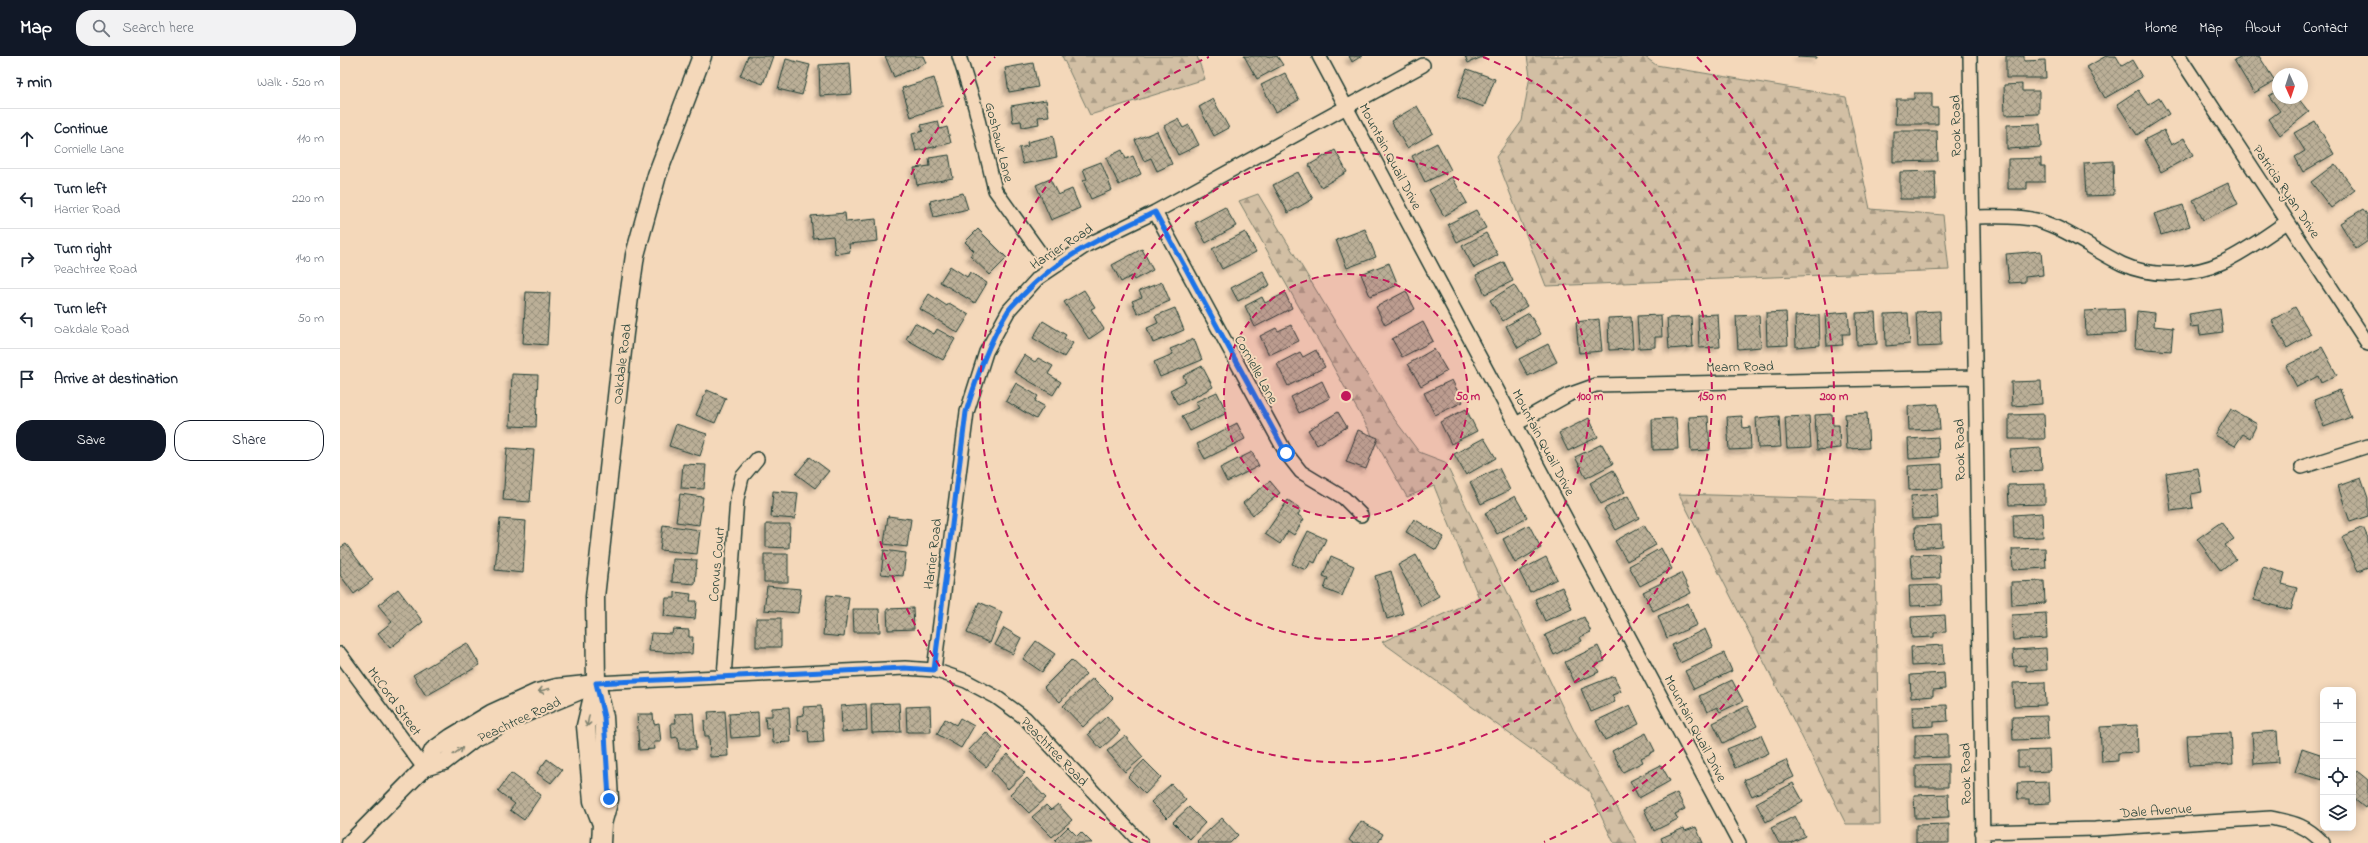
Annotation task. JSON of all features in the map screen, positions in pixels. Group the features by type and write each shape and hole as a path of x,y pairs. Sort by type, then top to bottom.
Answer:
{"main road":[{"name":"Oakdale Road","path":"601,843 602,824 593,800 586,726 596,683 595,597 624,333 635,255 657,175 702,56"}],"street":[{"name":"Goshawk Lane","path":"959,56 975,107 995,190 1051,268"},
{"name":"Mountain Quail Drive","path":"1319,56 1739,843"},
{"name":"Rook Road","path":"1970,56 1974,377 1983,838"},
{"name":"Patricia Ryan Drive","path":"2183,58 2287,222 2368,344"},
{"name":"Harrier Road","path":"934,670 966,412 986,352 1009,310 1038,278 1087,245 1155,212 1423,65"},
{"name":"Cornielle Lane","path":"1155,212 1286,453 1301,472 1344,498 1361,515"},
{"path":"1972,217 2010,217 2034,220 2079,238 2124,265 2148,271 2173,274 2197,271 2222,263 2287,222"},
{"name":"Mearn Road","path":"1516,424 1568,395 1596,385 1974,377"},
{"path":"2302,467 2368,446"},
{"name":"Corvus Court","path":"724,677 737,499 742,478 757,459"},
{"name":"McCord Street","path":"340,654 424,768"},
{"name":"Peachtree Road","path":"350,843 424,768 433,750 473,722 508,704 537,692 557,687 596,683 904,668 934,670 966,681 996,697 1025,718 1141,843"},
{"name":"Dale Avenue","path":"1983,838 2271,818 2300,824 2312,831 2323,843"}],"green space":[{"path":"1062,56 1197,56 1205,79 1090,115"},
{"path":"1527,56 1644,56 1656,65 1846,97 1870,209 1943,215 1949,270 1546,286 1496,157 1522,121 1530,76"},
{"path":"1258,194 1392,416 1419,452 1445,462 1575,733 1637,843 1614,843 1589,791 1382,642 1479,598 1434,486 1407,497 1239,201"},
{"path":"1679,494 1874,500 1880,824 1846,824"}],"building":[{"path":"748,56 773,56 763,84 740,76"},
{"path":"885,56 923,56 926,63 894,77"},
{"path":"1244,56 1277,56 1283,65 1257,79"},
{"path":"1349,56 1362,56 1352,62"},
{"path":"1465,56 1485,56 1468,63"},
{"path":"1816,56 1816,58 1798,57"},
{"path":"2006,56 2024,56 2024,61 2045,60 2046,78 2006,78"},
{"path":"2106,56 2116,56 2122,66 2132,60 2142,77 2105,98 2087,67"},
{"path":"2242,56 2259,56 2272,76 2272,83 2254,93 2234,60"},
{"path":"786,59 810,65 802,95 778,89"},
{"path":"850,63 852,94 820,96 819,65"},
{"path":"1033,63 1038,87 1009,92 1005,68"},
{"path":"1467,69 1495,79 1484,107 1457,97"},
{"path":"1285,73 1299,100 1276,112 1261,85"},
{"path":"934,78 943,106 911,117 902,88"},
{"path":"2022,84 2022,91 2039,91 2039,114 2005,115 2004,85"},
{"path":"2138,90 2148,105 2159,98 2169,114 2137,135 2117,104"},
{"path":"1914,93 1932,93 1932,108 1938,108 1938,124 1895,124 1896,99 1914,99"},
{"path":"1213,99 1229,128 1214,136 1199,107"},
{"path":"1046,100 1049,116 1038,117 1039,124 1022,127 1021,121 1013,122 1011,106"},
{"path":"2275,104 2303,104 2309,112 2280,135 2269,119 2280,111"},
{"path":"1417,106 1433,133 1407,148 1391,121"},
{"path":"1178,119 1183,128 1189,125 1199,145 1178,155 1164,126"},
{"path":"938,121 940,129 947,127 951,143 916,151 912,134 923,131 921,125"},
{"path":"2315,121 2334,154 2303,172 2295,157 2305,151 2294,133"},
{"path":"2040,124 2041,147 2007,149 2007,125"},
{"path":"2164,130 2171,145 2184,138 2193,155 2161,172 2144,140"},
{"path":"1157,131 1172,164 1157,171 1151,158 1144,161 1135,140"},
{"path":"1893,131 1937,131 1938,161 1893,162"},
{"path":"1053,136 1057,157 1023,164 1019,148 1028,146 1027,142"},
{"path":"1437,143 1451,170 1425,182 1412,156"},
{"path":"1122,150 1126,159 1133,156 1141,174 1119,185 1106,158"},
{"path":"1335,150 1347,172 1321,187 1309,165"},
{"path":"949,155 953,178 917,185 914,168 930,166 929,158"},
{"path":"2041,158 2041,166 2045,166 2045,182 2027,182 2027,189 2008,189 2008,159"},
{"path":"2113,161 2114,195 2086,196 2084,163"},
{"path":"1101,162 1112,190 1091,199 1083,181 1087,179 1083,169"},
{"path":"2335,164 2355,190 2331,208 2311,182"},
{"path":"1935,171 1936,199 1900,199 1900,172"},
{"path":"1298,172 1313,199 1288,213 1273,185"},
{"path":"1452,177 1467,203 1444,216 1429,190"},
{"path":"1050,179 1058,195 1072,189 1080,208 1051,220 1036,185"},
{"path":"2228,183 2238,204 2203,220 2193,200"},
{"path":"963,193 968,209 934,217 930,201"},
{"path":"2183,205 2190,226 2161,235 2154,214"},
{"path":"1225,207 1236,226 1206,243 1195,223"},
{"path":"2363,209 2368,216 2368,241 2356,249 2340,223"},
{"path":"1476,210 1486,228 1457,242 1448,224"},
{"path":"845,213 846,222 876,219 878,241 849,244 850,252 835,254 833,236 813,238 811,216"},
{"path":"978,229 1007,258 990,275 970,256 974,251 965,242"},
{"path":"1365,229 1376,257 1347,268 1336,240"},
{"path":"1245,232 1256,252 1222,269 1212,249"},
{"path":"1486,233 1498,255 1474,268 1462,246"},
{"path":"1142,249 1153,270 1134,280 1132,276 1121,282 1112,265"},
{"path":"2041,251 2043,275 2025,277 2025,282 2009,283 2006,254"},
{"path":"1504,262 1513,281 1485,294 1476,275"},
{"path":"1389,263 1398,285 1370,296 1361,274"},
{"path":"950,266 967,277 970,272 987,283 975,303 940,282"},
{"path":"1263,271 1270,285 1238,301 1231,288"},
{"path":"1162,282 1170,301 1138,314 1132,301 1142,297 1139,291"},
{"path":"1514,285 1527,306 1503,321 1490,300"},
{"path":"1084,290 1095,307 1091,309 1104,329 1089,339 1064,302"},
{"path":"1406,291 1415,309 1385,325 1376,307"},
{"path":"526,292 550,293 547,345 523,343"},
{"path":"1285,293 1292,308 1255,327 1245,306 1262,297 1265,303"},
{"path":"929,294 947,306 949,303 969,315 958,333 920,309"},
{"path":"2295,307 2311,334 2287,348 2272,321"},
{"path":"1175,308 1184,330 1153,343 1147,328 1158,323 1155,316"},
{"path":"2124,309 2125,333 2086,335 2085,311"},
{"path":"2220,309 2223,332 2200,335 2199,326 2191,327 2189,314"},
{"path":"1940,311 1941,346 1918,347 1916,312"},
{"path":"2137,311 2155,313 2154,326 2173,328 2171,351 2135,348"},
{"path":"1786,312 1788,345 1767,346 1766,313"},
{"path":"1848,312 1850,334 1842,334 1843,345 1827,346 1825,314"},
{"path":"1875,312 1877,344 1857,345 1856,313"},
{"path":"1529,313 1541,334 1518,348 1506,326"},
{"path":"1908,313 1910,344 1886,346 1885,314"},
{"path":"1718,314 1720,347 1699,348 1698,315"},
{"path":"1661,315 1662,337 1655,337 1655,347 1639,348 1637,316"},
{"path":"1759,315 1761,347 1738,349 1736,316"},
{"path":"1819,315 1820,345 1796,347 1795,316"},
{"path":"1631,317 1633,349 1609,350 1608,318"},
{"path":"1691,317 1693,347 1669,349 1667,318"},
{"path":"1599,319 1602,351 1579,353 1576,322"},
{"path":"1043,321 1066,335 1064,338 1073,343 1064,357 1033,338"},
{"path":"1423,322 1433,341 1402,357 1392,339"},
{"path":"915,323 934,334 937,329 955,339 943,360 906,339"},
{"path":"1291,325 1299,341 1269,355 1260,336 1276,328 1278,331"},
{"path":"1194,339 1202,360 1160,377 1154,362 1173,354 1170,349"},
{"path":"1548,344 1557,362 1528,376 1519,359"},
{"path":"2322,347 2337,375 2321,383 2318,376 2297,387 2286,366"},
{"path":"1434,349 1447,371 1421,386 1408,364"},
{"path":"1316,350 1325,367 1288,386 1277,364 1300,352 1303,357"},
{"path":"1024,355 1035,362 1038,358 1053,366 1048,374 1061,382 1053,395 1014,372"},
{"path":"1202,366 1213,387 1178,405 1170,390 1186,382 1183,376"},
{"path":"512,374 538,375 536,427 510,426"},
{"path":"1452,380 1463,402 1435,415 1424,393"},
{"path":"1322,381 1330,398 1299,413 1291,397"},
{"path":"2041,381 2042,404 2012,406 2011,382"},
{"path":"1016,383 1038,396 1035,401 1044,406 1036,419 1006,401"},
{"path":"707,390 726,398 715,423 696,415"},
{"path":"2340,390 2351,417 2324,427 2314,400"},
{"path":"1217,392 1227,413 1190,431 1182,416 1199,408 1195,402"},
{"path":"1938,404 1940,429 1909,430 1908,406"},
{"path":"1466,409 1477,431 1451,444 1440,422"},
{"path":"2231,409 2257,424 2250,438 2243,434 2235,446 2215,435"},
{"path":"1338,412 1347,427 1317,445 1308,430"},
{"path":"1867,413 1869,448 1847,449 1845,414"},
{"path":"1832,414 1833,425 1839,425 1840,448 1817,450 1815,415"},
{"path":"2044,414 2045,439 2009,439 2009,415"},
{"path":"1708,416 1710,450 1691,451 1689,417"},
{"path":"1742,416 1743,428 1750,427 1751,449 1729,450 1727,417"},
{"path":"1779,416 1781,447 1758,448 1756,418"},
{"path":"1809,416 1811,447 1787,448 1785,417"},
{"path":"1589,418 1598,437 1568,451 1559,433"},
{"path":"1676,418 1678,449 1653,450 1652,419"},
{"path":"1237,423 1245,439 1205,459 1197,444"},
{"path":"676,424 707,434 700,456 669,446"},
{"path":"1358,430 1378,438 1366,469 1346,462"},
{"path":"1938,437 1939,457 1909,459 1908,439"},
{"path":"1484,438 1496,458 1466,475 1454,454"},
{"path":"1602,444 1613,464 1586,478 1575,457"},
{"path":"507,448 534,450 530,502 503,500"},
{"path":"2041,448 2042,470 2012,472 2010,450"},
{"path":"1252,452 1259,466 1227,482 1220,468"},
{"path":"810,457 829,471 815,488 796,474"},
{"path":"683,464 706,465 704,489 681,488"},
{"path":"1942,464 1943,488 1909,490 1908,466"},
{"path":"1499,468 1510,490 1481,504 1470,482"},
{"path":"2198,468 2202,492 2191,494 2193,508 2171,511 2166,473"},
{"path":"1613,470 1625,492 1601,504 1590,483"},
{"path":"2361,478 2368,498 2368,516 2350,522 2338,486"},
{"path":"1270,481 1280,493 1253,515 1243,503"},
{"path":"2045,484 2045,504 2009,505 2008,485"},
{"path":"773,491 798,493 795,519 771,517"},
{"path":"680,494 703,497 699,525 676,522"},
{"path":"1937,494 1938,518 1912,519 1911,496"},
{"path":"1515,496 1527,517 1497,534 1485,513"},
{"path":"1628,496 1639,518 1616,530 1604,509"},
{"path":"1288,500 1301,509 1298,515 1304,519 1294,535 1288,531 1280,544 1265,534"},
{"path":"2042,513 2043,537 2014,538 2013,515"},
{"path":"888,516 911,519 907,547 884,544"},
{"path":"500,519 526,521 523,573 495,570"},
{"path":"1414,519 1444,537 1436,550 1406,532"},
{"path":"2221,522 2234,539 2225,545 2236,559 2221,571 2197,539"},
{"path":"766,524 790,524 789,548 766,547"},
{"path":"663,525 700,530 697,554 660,550"},
{"path":"1529,525 1541,548 1515,563 1503,539"},
{"path":"1644,525 1656,545 1627,561 1615,541"},
{"path":"1941,525 1942,546 1916,548 1915,526"},
{"path":"2363,527 2368,538 2368,567 2358,571 2342,537"},
{"path":"1308,531 1326,539 1315,563 1311,561 1306,570 1292,564"},
{"path":"346,544 373,580 354,594 340,575 340,548"},
{"path":"1661,548 1672,569 1640,586 1629,566"},
{"path":"2045,548 2046,568 2013,570 2012,549"},
{"path":"884,550 906,553 903,576 881,574"},
{"path":"764,554 788,554 788,582 764,582"},
{"path":"1939,554 1940,578 1913,579 1911,555"},
{"path":"1416,555 1439,596 1421,606 1398,565"},
{"path":"1331,556 1354,566 1342,596 1324,589 1328,578 1323,576"},
{"path":"1546,557 1557,579 1530,592 1519,571"},
{"path":"673,559 697,560 695,584 672,582"},
{"path":"2263,567 2285,573 2282,584 2297,588 2291,610 2254,600"},
{"path":"1391,571 1403,614 1387,619 1375,576"},
{"path":"1681,573 1691,593 1653,611 1643,592"},
{"path":"2044,581 2045,603 2012,605 2011,582"},
{"path":"1941,585 1942,605 1910,606 1909,586"},
{"path":"767,586 801,589 798,613 764,610"},
{"path":"1562,587 1572,609 1545,621 1535,599"},
{"path":"398,589 423,622 390,648 378,633 392,622 378,605"},
{"path":"675,592 691,594 690,601 697,601 695,619 664,616 666,598 675,598"},
{"path":"827,595 849,597 844,637 823,635"},
{"path":"979,602 1002,612 990,643 967,633"},
{"path":"1688,603 1697,625 1667,638 1658,616"},
{"path":"913,608 914,629 888,630 887,609"},
{"path":"853,609 879,609 880,632 854,632"},
{"path":"2046,613 2047,638 2013,640 2012,615"},
{"path":"1945,615 1946,632 1934,633 1934,637 1912,638 1911,617"},
{"path":"1584,617 1591,632 1580,637 1582,641 1554,655 1545,635"},
{"path":"756,618 781,618 781,647 756,647"},
{"path":"1004,628 1021,638 1013,654 995,645"},
{"path":"673,629 689,630 689,637 693,637 692,654 649,651 651,633 672,634"},
{"path":"1705,629 1713,647 1680,663 1672,645"},
{"path":"1036,641 1055,654 1042,672 1023,659"},
{"path":"467,643 480,665 426,696 413,675"},
{"path":"1943,645 1944,664 1912,666 1911,647"},
{"path":"1598,646 1605,661 1595,665 1599,672 1575,683 1565,662"},
{"path":"2046,648 2047,670 2026,671 2026,665 2014,666 2013,650"},
{"path":"1724,653 1732,671 1694,689 1685,671"},
{"path":"1071,660 1086,674 1060,702 1044,687"},
{"path":"1944,673 1945,689 1933,690 1933,696 1911,698 1910,675"},
{"path":"1614,676 1621,692 1612,695 1615,702 1591,712 1581,689"},
{"path":"1093,678 1113,698 1083,727 1063,706"},
{"path":"1732,680 1743,701 1720,712 1717,707 1707,712 1699,696"},
{"path":"2045,682 2046,705 2014,706 2013,683"},
{"path":"899,703 901,732 872,733 871,704"},
{"path":"866,704 867,730 842,732 841,706"},
{"path":"1630,705 1639,724 1605,740 1596,721"},
{"path":"1947,705 1948,721 1934,722 1934,726 1913,727 1912,706"},
{"path":"821,706 824,742 809,743 808,730 798,731 797,716 804,715 803,707"},
{"path":"930,706 931,732 907,732 906,707"},
{"path":"1747,706 1757,726 1723,743 1713,723"},
{"path":"789,707 791,742 773,743 772,728 766,729 765,716 772,716 772,708"},
{"path":"725,711 728,756 710,757 709,736 705,736 704,721 709,720 708,712"},
{"path":"758,712 759,736 731,738 729,714"},
{"path":"693,713 696,749 679,749 678,737 672,738 671,723 676,723 675,714"},
{"path":"637,714 653,714 654,724 659,723 661,742 654,742 655,749 639,750"},
{"path":"1107,716 1120,731 1101,749 1088,734"},
{"path":"2047,716 2048,739 2013,740 2012,717"},
{"path":"960,718 974,726 961,748 937,734 945,719 956,725"},
{"path":"2137,725 2138,752 2118,753 2118,761 2102,762 2100,727"},
{"path":"2277,731 2279,762 2254,764 2252,733"},
{"path":"986,732 1003,748 986,767 968,751"},
{"path":"1646,733 1655,751 1641,758 1643,762 1623,772 1612,751"},
{"path":"2231,733 2233,764 2189,766 2187,735"},
{"path":"1948,734 1948,757 1915,758 1915,735"},
{"path":"1761,735 1769,753 1735,768 1727,749"},
{"path":"1125,736 1143,757 1125,772 1107,751"},
{"path":"2302,748 2320,754 2320,779 2295,772"},
{"path":"2049,750 2050,771 2028,772 2028,767 2018,767 2018,751"},
{"path":"1008,754 1025,773 1008,789 991,770"},
{"path":"547,759 562,770 551,783 537,773"},
{"path":"1144,760 1161,777 1145,794 1128,777"},
{"path":"1786,760 1794,777 1752,796 1744,780"},
{"path":"1948,764 1948,787 1916,787 1916,765"},
{"path":"1661,765 1670,781 1639,798 1630,781"},
{"path":"2357,771 2368,780 2368,803 2365,808 2356,800"},
{"path":"511,773 541,795 524,820 510,810 515,804 498,791"},
{"path":"1027,778 1046,798 1029,813 1010,794"},
{"path":"2049,782 2050,803 2029,804 2029,799 2018,799 2017,783"},
{"path":"1793,783 1803,801 1766,822 1756,803"},
{"path":"1171,784 1186,800 1167,818 1151,802"},
{"path":"1677,793 1685,809 1675,814 1678,819 1654,831 1644,809"},
{"path":"1948,794 1949,817 1915,818 1914,795"},
{"path":"1058,804 1072,820 1052,837 1032,817 1046,805 1051,810"},
{"path":"1189,807 1205,823 1190,839 1173,822"},
{"path":"1795,816 1805,836 1790,843 1779,843 1771,828"},
{"path":"1222,818 1238,835 1230,843 1199,843 1197,841"},
{"path":"1361,821 1383,834 1378,843 1353,843 1349,840"},
{"path":"1949,824 1949,843 1916,843 1916,825"},
{"path":"1068,827 1077,836 1081,832 1092,843 1058,843 1055,840"},
{"path":"1696,827 1703,843 1663,843 1661,838 1684,828 1685,831"}],"route":[{"path":"609,799 604,717 596,683 625,683 904,668 934,670 966,412 986,352 1009,310 1038,278 1087,245 1155,212 1246,383 1286,453"}]}
